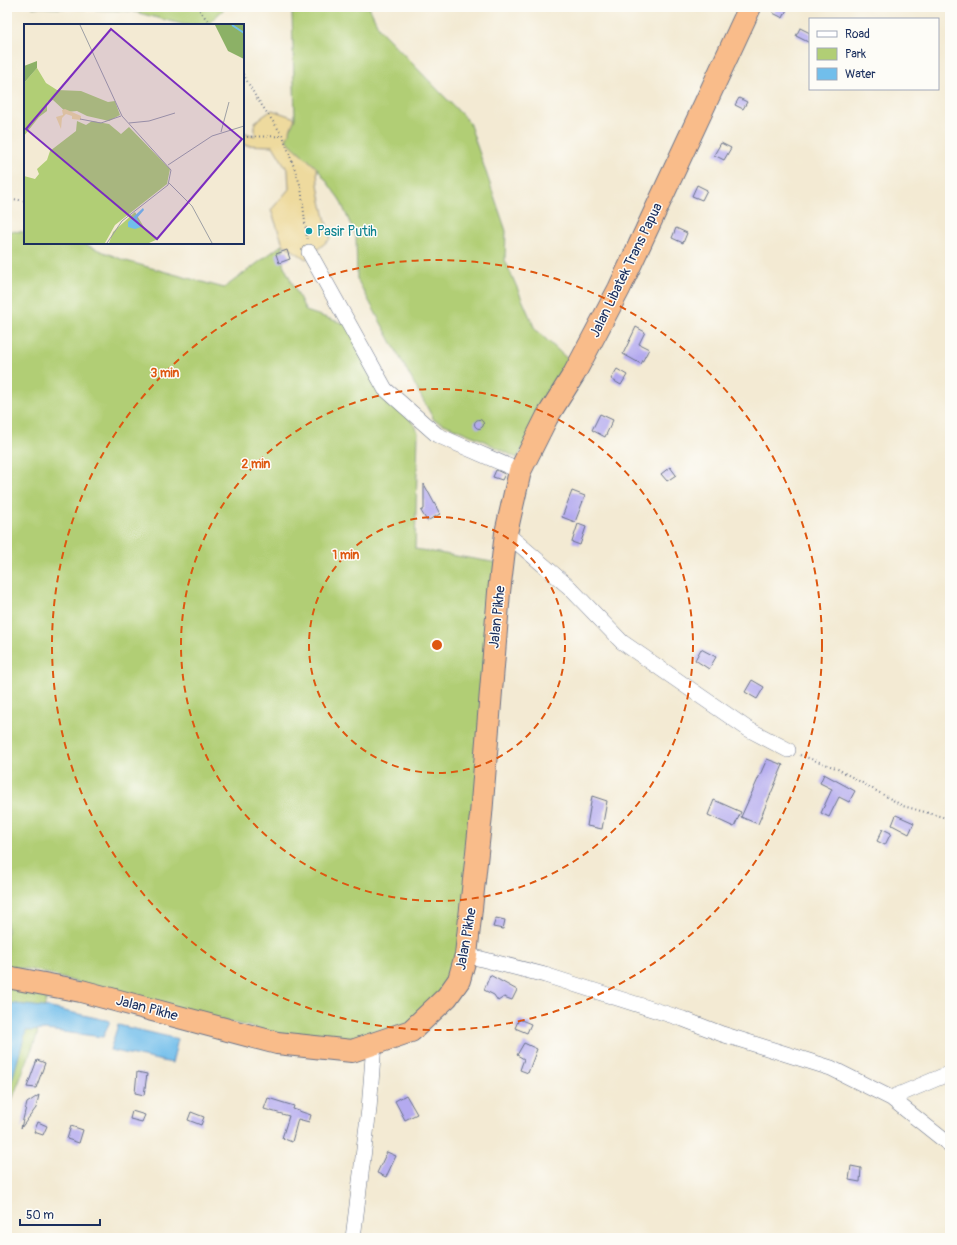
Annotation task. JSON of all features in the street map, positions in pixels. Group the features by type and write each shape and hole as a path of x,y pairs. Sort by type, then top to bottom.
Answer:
{"highway":[{"name":"Jalan Libatek Trans Papua","path":"506,533 520,471 547,417 574,374 619,289 750,7"},
{"name":"Jalan Pikhe","path":"7,977 81,991 277,1043 352,1051 411,1031 428,1016 447,997 459,980 466,955 481,815 491,677 506,533"}],"street":[{"path":"309,252 385,389 437,435 520,471"},
{"path":"506,533 569,587 622,642 748,729 788,750"},
{"path":"466,955 545,975 683,1019 722,1034 831,1068 891,1098 950,1145"},
{"path":"353,1238 369,1109 374,1044"},
{"path":"891,1098 950,1073"}],"path":[{"path":"197,7 210,24"},
{"path":"244,76 283,136 301,187 309,252"},
{"path":"244,137 283,136"},
{"path":"7,198 24,201"},
{"path":"788,750 836,768 903,806 950,819"}],"green space":[{"path":"32,7 226,7 208,24 181,24 131,11"},
{"path":"281,7 369,7 380,30 469,122 506,231 505,260 535,329 573,364 517,458 480,439 434,420 357,279 356,237 340,200 317,168 286,140 295,118 292,13"},
{"path":"7,231 24,232 24,244 84,244 126,261 224,288 283,244 283,264 306,311 351,326 418,432 415,549 498,563 463,952 450,989 417,1022 358,1042 324,1044 149,1003 38,971 7,966"},
{"path":"7,986 47,997 36,1038 7,1113"}],"sand":[{"path":"272,110 295,118 286,140 317,168 320,195 330,239 306,259 283,244 271,210 289,189 288,171 273,146 244,145 244,132 255,136 255,122"}],"water":[{"path":"7,1003 51,1008 110,1021 103,1037 46,1030 26,1031 11,1083 7,1090"},
{"path":"118,1025 178,1039 172,1063 110,1050"}],"building":[{"path":"776,7 788,7 783,18 773,13"},
{"path":"800,28 809,32 809,42 796,36"},
{"path":"739,98 747,102 743,109 735,105"},
{"path":"721,143 731,148 724,160 714,155"},
{"path":"697,185 707,190 702,200 692,196"},
{"path":"676,228 687,233 683,243 672,238"},
{"path":"287,250 290,259 279,263 276,254"},
{"path":"636,327 645,332 639,344 649,349 641,364 623,354"},
{"path":"617,369 627,375 621,385 611,379"},
{"path":"600,414 613,420 605,437 592,430"},
{"path":"477,420 481,420 483,424 481,428 477,428 475,426 475,422"},
{"path":"670,467 676,475 667,481 661,474"},
{"path":"496,470 505,474 502,480 493,477"},
{"path":"424,484 440,514 427,521 421,511 424,509"},
{"path":"572,491 585,496 575,522 562,517"},
{"path":"578,524 586,527 580,545 572,542"},
{"path":"701,649 716,657 709,669 695,660"},
{"path":"752,680 764,687 757,699 745,692"},
{"path":"767,759 783,765 758,824 741,817"},
{"path":"824,774 855,791 849,802 839,797 829,817 821,813 832,789 820,783"},
{"path":"592,796 607,801 602,829 587,826"},
{"path":"714,800 741,812 734,827 708,815"},
{"path":"896,815 914,823 909,834 892,825"},
{"path":"883,829 891,833 885,845 877,841"},
{"path":"496,918 505,920 503,929 493,927"},
{"path":"490,975 517,990 512,1000 504,997 498,1001 494,995 484,990"},
{"path":"519,1019 531,1024 527,1033 515,1028"},
{"path":"524,1043 537,1049 528,1073 520,1070 524,1059 517,1055"},
{"path":"37,1060 45,1063 36,1088 27,1087"},
{"path":"137,1072 147,1074 144,1095 135,1093"},
{"path":"39,1095 36,1108 21,1128 27,1103"},
{"path":"406,1095 417,1114 405,1120 395,1101"},
{"path":"268,1098 294,1106 293,1109 311,1115 309,1122 298,1119 292,1142 282,1138 289,1116 264,1109"},
{"path":"132,1111 145,1115 142,1122 130,1119"},
{"path":"191,1112 204,1117 201,1125 188,1120"},
{"path":"38,1122 47,1126 43,1135 34,1132"},
{"path":"71,1126 83,1130 79,1143 67,1139"},
{"path":"387,1152 396,1156 386,1177 377,1173"},
{"path":"851,1166 861,1168 860,1182 849,1180"}],"place":[{"name":"Pasir Putih","path":"309,231"}]}
